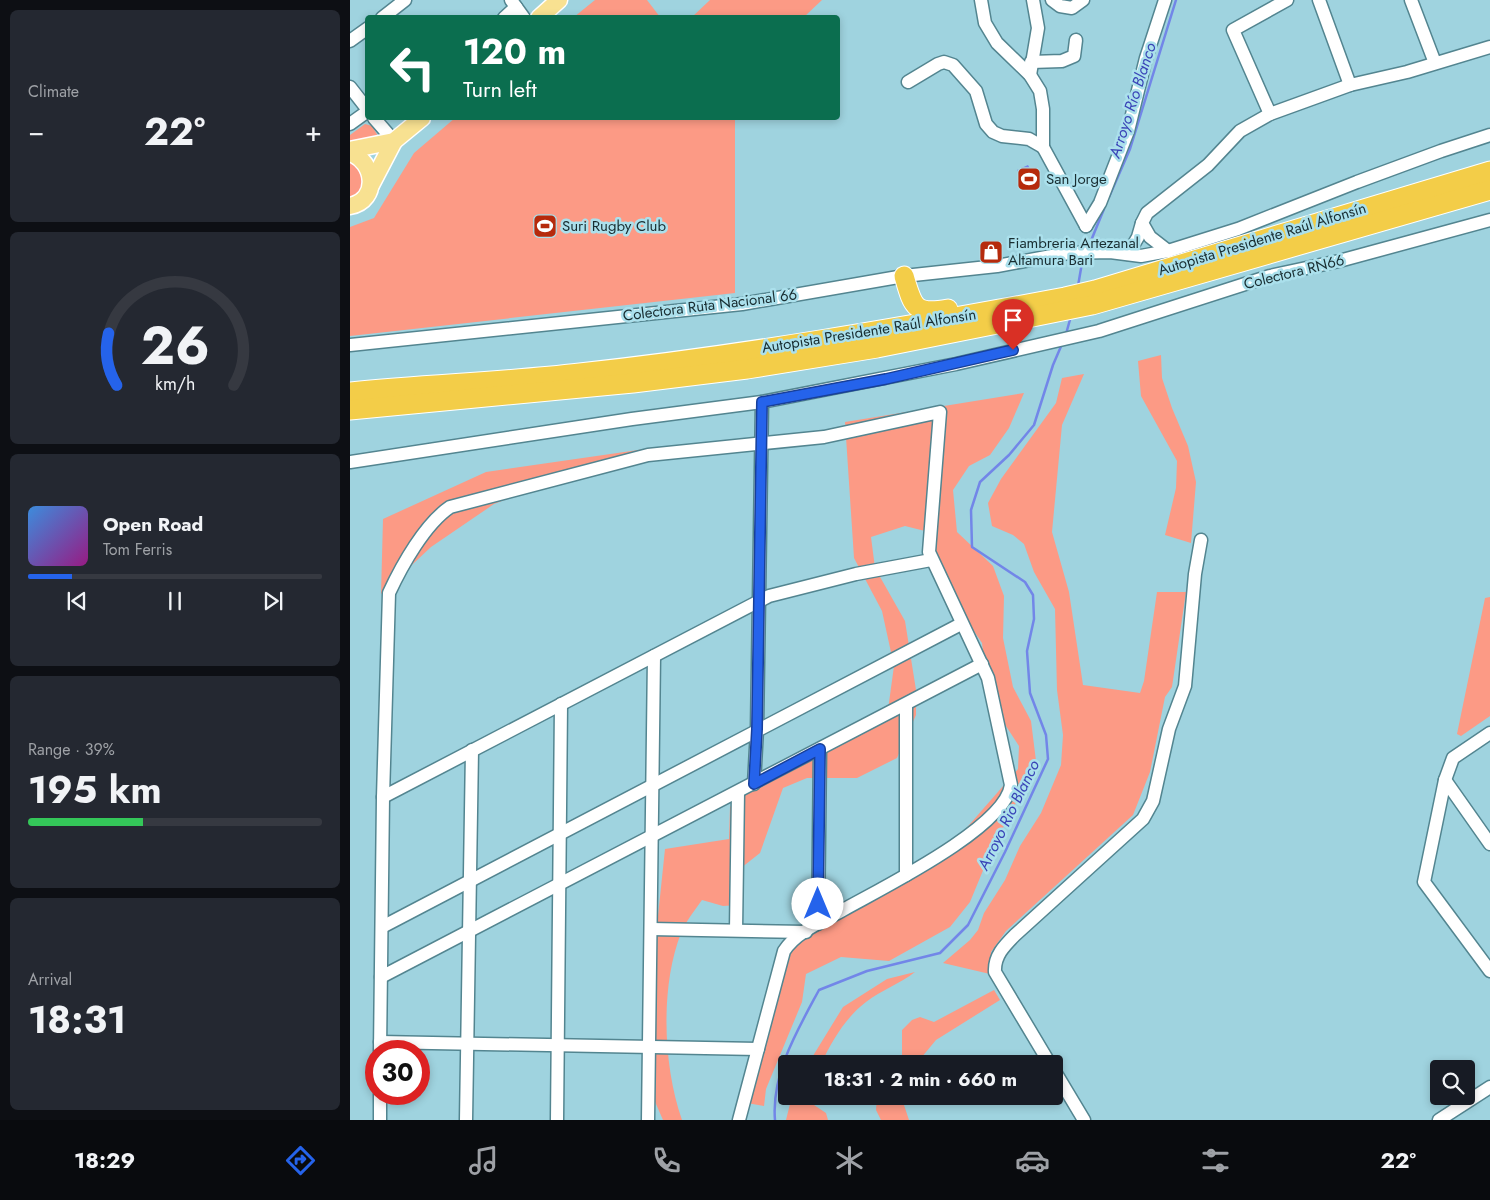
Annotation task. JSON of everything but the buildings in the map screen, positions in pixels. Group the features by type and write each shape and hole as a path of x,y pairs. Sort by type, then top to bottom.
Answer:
{"highway":[{"name":"Autopista Presidente Raúl Alfonsín","path":"1092,295 1490,171"},
{"name":"Autopista Presidente Raúl Alfonsín","path":"350,392 529,378 702,358 884,331 1092,295 1490,190"},
{"path":"904,276 912,304 920,310 930,312 1065,299"},
{"name":"Autopista Presidente Raúl Alfonsín","path":"350,410 573,390 747,369 877,348 1065,299"}],"main road":[{"path":"542,15 559,0"},
{"path":"350,206 362,200 394,141 420,120"},
{"path":"350,152 394,141"},
{"path":"350,152 365,162 372,177 371,185"}],"street":[{"path":"981,0 985,23 997,43 1030,76 1040,91 1043,109 1043,147 1086,226 1100,203 1128,131 1146,58 1165,0"},
{"path":"1030,76 1030,62 1038,28 1033,0"},
{"path":"1053,2 1060,6 1072,8 1083,0"},
{"path":"1270,114 1233,30 1287,0"},
{"path":"1319,0 1350,85"},
{"path":"1411,0 1435,63"},
{"path":"386,15 402,1"},
{"path":"506,15 514,3 522,15"},
{"path":"350,41 365,30"},
{"path":"1030,62 1062,62 1074,56 1076,40"},
{"path":"1134,245 1147,213 1154,206 1208,165 1240,131 1270,114 1350,85 1435,63 1490,46"},
{"path":"908,82 938,64 944,62 953,65 976,91 986,124 992,132 1002,136 1029,139 1043,147"},
{"path":"350,87 365,106"},
{"path":"350,124 365,112"},
{"path":"380,120 394,141"},
{"name":"Colectora Ruta Nacional 66","path":"350,345 742,304 904,276 997,266 1068,253 1110,252 1134,245 1141,256 1160,245 1232,231 1440,150 1490,135"},
{"name":"Colectora RN66","path":"762,402 886,379 1099,331 1270,276 1339,261 1490,220"},
{"path":"1142,223 1145,230 1160,245"},
{"path":"350,462 623,420 762,402 757,729 754,784"},
{"path":"380,1040 383,797 390,593 396,578 436,517 450,507 648,455 762,445 824,437 940,412 940,429 928,545 931,560 988,678 1011,786 1010,792 1005,802 972,834 906,875 818,924 788,945 784,952 739,1120"},
{"path":"1045,1055 995,972 994,963 1003,947 1015,934 1143,819 1153,801 1169,729 1185,686 1195,574 1201,540"},
{"path":"383,797 769,596 856,574 931,560"},
{"path":"382,927 757,729 962,624"},
{"path":"648,1120 654,656"},
{"path":"381,977 982,664"},
{"path":"557,1120 561,704"},
{"path":"906,705 906,875"},
{"path":"1490,733 1453,758 1445,780 1424,882 1490,972"},
{"path":"818,924 820,749"},
{"path":"466,1120 472,750"},
{"path":"1445,780 1490,844"},
{"path":"736,930 738,792"},
{"path":"651,929 806,932"},
{"path":"430,1045 467,1044 758,1049"},
{"path":"1063,1085 1084,1120"},
{"path":"1440,1120 1490,1087"},
{"path":"380,1105 380,1120"}],"shaded area":[{"path":"595,0 647,0 658,15 576,15"},
{"path":"710,0 822,0 806,15 694,15"},
{"name":"Suri Rugby Club","path":"453,120 735,120 735,293 350,336 350,227 374,218 414,153"},
{"path":"365,124 372,126 378,136 350,142 350,135"},
{"path":"350,161 362,169 364,189 350,201"},
{"path":"1161,355 1162,378 1188,446 1196,482 1191,543 1165,535 1176,488 1177,461 1141,396 1138,361"},
{"path":"1084,374 1062,425 1052,532 1069,592 1083,685 1140,693 1144,681 1157,592 1186,592 1172,687 1165,697 1150,772 1133,815 1006,931 991,952 990,974 943,963 970,940 978,930 984,913 1005,880 1020,846 1041,813 1061,765 1063,735 1057,690 1055,609 1034,572 1024,544 1013,535 992,526 988,503 1001,479 1056,403 1062,378"},
{"path":"1024,393 1009,428 990,455 969,466 953,490 957,532 993,566 1004,596 1003,638 1013,687 1031,721 1036,761 1023,783 1012,813 996,839 970,902 950,927 889,961 841,957 806,974 802,1002 780,1055 778,1055 778,1060 766,1089 764,1106 741,1102 751,1092 785,938 942,856 1018,769 1019,746 989,700 982,643 950,596 925,531 905,526 871,537 875,568 905,621 916,690 916,715 897,758 857,778 807,778 783,788 760,853 741,868 738,905 723,906 702,900 688,920 681,933 674,954 667,1002 666,1026 671,1076 682,1120 663,1120 649,1088 649,1002 665,849 729,839 730,807 759,774 887,717 894,666 882,611 854,558 845,422"},
{"path":"652,448 620,468 556,480 494,504 431,547 381,594 383,519 486,472"},
{"path":"1490,597 1490,716 1461,736 1457,734 1485,598"},
{"path":"915,972 858,1008 840,1030 826,1055 814,1055 843,1007 887,979"},
{"path":"994,990 1000,1000 936,1040 924,1055 902,1055 902,1030 912,1020 920,1017 934,1022"},
{"path":"790,1105 814,1105 826,1113 828,1120 786,1120"},
{"path":"876,1105 904,1105 909,1120 881,1120 876,1110"}],"water":[{"name":"San Jorge","path":"1028,165 1038,183 1027,189 1017,170"}],"waterway":[{"name":"Arroyo Río Blanco","path":"1109,197 1130,149 1176,0"},
{"name":"Arroyo Río Blanco","path":"1088,248 1104,209"},
{"name":"Arroyo Río Blanco","path":"1078,286 1083,257"},
{"name":"Arroyo Rio Blanco","path":"1066,334 1071,316"},
{"name":"Arroyo Rio Blanco","path":"775,1120 777,1086 782,1069 795,1036 819,990 867,971 940,953 968,925 1005,852 1048,759 1046,735 1030,693 1027,651 1034,619 1033,595 1025,582 972,547 971,510 980,482 1009,455 1034,425 1053,365 1062,344"}],"place":[{"name":"San Jorge","path":"1029,179"},
{"name":"Suri Rugby Club","path":"545,226"},
{"name":"Fiambreria Artezanal Altamura Bari","path":"991,252"}],"route":[{"path":"818,904 820,749 754,784 757,729 762,402 886,379 1013,350"}]}
